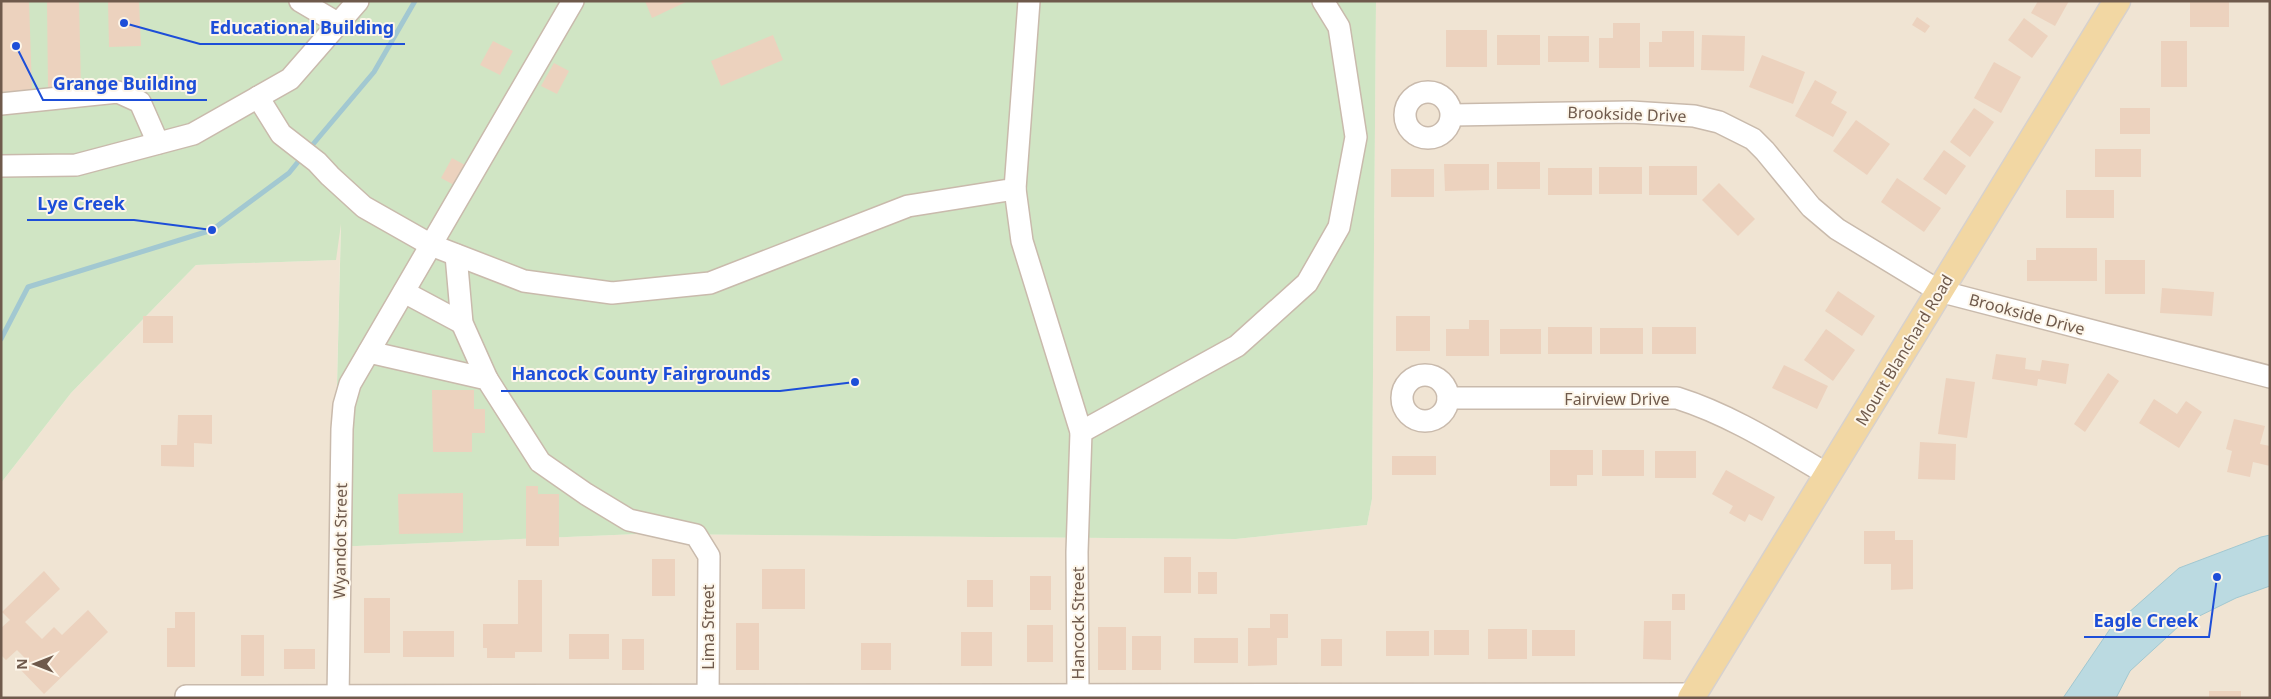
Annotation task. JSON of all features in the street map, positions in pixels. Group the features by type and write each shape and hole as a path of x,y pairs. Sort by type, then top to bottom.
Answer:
{"main road":[{"name":"Mount Blanchard Road","path":"1692,696 2117,1"}],"street":[{"path":"300,1 339,24"},
{"path":"1,166 76,165 193,134 290,79 358,1"},
{"name":"Wyandot Street","path":"338,697 342,429 344,405 350,384 573,1"},
{"name":"Hancock Street","path":"1029,1 1014,189 1022,241 1081,432 1077,552 1078,695"},
{"path":"1081,432 1237,346 1307,283 1339,227 1356,137 1339,27 1324,1"},
{"path":"1,104 118,92 140,102 158,143"},
{"path":"258,97 282,134 317,162 364,206 431,245 524,281 612,292 710,283 908,206 1014,189"},
{"name":"Brookside Drive","path":"1452,115 1632,112 1694,116 1719,122 1754,139 1811,207 1837,229 1940,291 2270,377"},
{"path":"456,255 462,323 487,378"},
{"path":"404,292 462,323"},
{"path":"369,352 487,378"},
{"name":"Lima Street","path":"487,378 540,462 586,494 629,520 696,535 709,556 708,697"},
{"name":"Fairview Drive","path":"1448,398 1677,398 1708,408 1827,474"},
{"path":"186,696 1692,696"}],"shaded area":[{"path":"1376,1 2270,1 2270,698 1,698 1,483 71,393 196,265 335,260 341,217 333,547 638,534 1236,539 1367,525 1372,499"}],"green space":[{"path":"1,1 1376,1 1372,499 1367,525 1236,539 638,534 333,547 341,224 336,260 196,265 71,393 1,483"}],"water":[{"path":"2270,535 2270,586 2236,598 2179,626 2130,671 2116,698 2063,698 2110,629 2179,568"}],"building":[{"path":"1,1 29,1 32,90 1,92"},
{"path":"47,1 79,1 81,87 48,88"},
{"path":"108,1 139,1 141,46 109,47"},
{"path":"645,1 688,1 652,18"},
{"path":"2038,1 2069,1 2055,26 2031,13"},
{"path":"2190,1 2229,1 2229,27 2190,27"},
{"path":"1917,17 1930,26 1925,33 1912,25"},
{"path":"2024,18 2048,36 2032,58 2008,40"},
{"path":"1613,23 1640,23 1640,68 1599,68 1599,38 1613,38"},
{"path":"1446,30 1487,30 1487,67 1446,67"},
{"path":"1662,31 1694,31 1694,67 1649,67 1649,42 1662,42"},
{"path":"773,35 783,60 721,86 711,61"},
{"path":"1497,35 1540,35 1540,65 1497,65"},
{"path":"1702,35 1745,36 1744,71 1701,70"},
{"path":"1548,36 1589,36 1589,62 1548,62"},
{"path":"493,41 513,51 500,75 480,65"},
{"path":"2161,41 2187,41 2187,87 2161,87"},
{"path":"1762,55 1805,72 1793,104 1749,87"},
{"path":"1994,62 2021,77 2001,113 1974,98"},
{"path":"554,63 569,71 557,94 541,86"},
{"path":"1815,80 1837,92 1831,103 1847,112 1833,137 1795,116"},
{"path":"1974,108 1994,122 1970,157 1950,142"},
{"path":"2120,108 2150,108 2150,134 2120,134"},
{"path":"1856,120 1890,144 1867,175 1833,151"},
{"path":"2095,149 2141,149 2141,177 2095,177"},
{"path":"1944,150 1966,166 1946,195 1923,179"},
{"path":"452,158 465,165 454,185 441,178"},
{"path":"1497,162 1540,162 1540,189 1497,189"},
{"path":"1444,164 1489,164 1489,190 1445,191"},
{"path":"1649,166 1697,166 1697,195 1649,195"},
{"path":"1599,167 1642,167 1642,194 1599,194"},
{"path":"1548,168 1592,168 1592,195 1548,195"},
{"path":"1391,169 1434,169 1434,197 1391,197"},
{"path":"1897,178 1941,208 1924,232 1881,202"},
{"path":"1719,183 1755,219 1738,236 1702,200"},
{"path":"2066,190 2114,190 2114,218 2066,218"},
{"path":"2036,248 2097,248 2097,281 2027,281 2027,260 2036,260"},
{"path":"2105,260 2145,260 2145,294 2105,294"},
{"path":"2162,288 2214,292 2212,316 2160,313"},
{"path":"1838,291 1875,316 1862,336 1825,311"},
{"path":"143,316 173,316 173,343 143,343"},
{"path":"1396,316 1430,316 1430,351 1396,351"},
{"path":"1469,320 1489,320 1489,356 1446,356 1446,329 1469,329"},
{"path":"1548,327 1592,327 1592,354 1548,354"},
{"path":"1652,327 1696,327 1696,354 1652,354"},
{"path":"1600,328 1643,328 1643,354 1600,354"},
{"path":"1500,329 1541,329 1541,354 1500,354"},
{"path":"1826,329 1855,350 1833,381 1804,360"},
{"path":"1996,354 2026,358 2025,369 2040,371 2042,360 2069,364 2066,384 2038,379 2037,386 1992,379"},
{"path":"1784,365 1828,386 1817,409 1772,388"},
{"path":"2108,373 2119,381 2085,432 2074,424"},
{"path":"1946,378 1975,382 1967,438 1938,434"},
{"path":"432,390 474,390 474,409 485,409 485,433 472,433 472,452 433,452"},
{"path":"2154,399 2177,414 2186,401 2202,412 2179,448 2139,423"},
{"path":"178,415 212,415 212,444 194,443 194,467 161,466 161,445 177,445"},
{"path":"2234,419 2265,426 2260,444 2270,446 2270,466 2253,462 2250,477 2227,472 2232,451 2226,449"},
{"path":"1920,442 1956,444 1955,480 1918,479"},
{"path":"1550,450 1593,450 1593,475 1577,475 1577,486 1550,486"},
{"path":"1602,450 1644,450 1644,476 1602,476"},
{"path":"1655,451 1696,451 1696,478 1655,478"},
{"path":"1392,456 1436,456 1436,475 1392,475"},
{"path":"1726,470 1775,497 1762,521 1749,514 1745,522 1729,513 1733,506 1712,494"},
{"path":"526,486 538,486 538,494 559,494 559,546 526,546"},
{"path":"463,493 463,533 399,534 398,494"},
{"path":"1864,531 1895,531 1895,540 1913,540 1913,589 1891,590 1891,564 1864,564"},
{"path":"1164,557 1191,557 1191,593 1164,593"},
{"path":"652,559 675,559 675,596 652,596"},
{"path":"762,569 805,569 805,609 762,609"},
{"path":"44,571 60,589 25,622 42,639 54,627 62,635 88,610 108,632 44,694 18,667 26,659 17,650 6,660 1,655 1,628 10,620 2,612"},
{"path":"1198,572 1217,572 1217,594 1198,594"},
{"path":"1030,576 1051,576 1051,610 1030,610"},
{"path":"518,580 542,580 542,652 515,652 515,658 487,658 487,648 483,648 483,624 518,624"},
{"path":"967,580 993,580 993,607 967,607"},
{"path":"1672,594 1685,594 1685,610 1672,610"},
{"path":"364,598 390,598 390,653 364,653"},
{"path":"175,612 195,612 195,667 167,667 167,628 175,628"},
{"path":"1270,614 1288,614 1288,638 1277,638 1277,665 1248,666 1248,628 1270,628"},
{"path":"1644,621 1671,621 1671,660 1643,659"},
{"path":"736,623 759,623 759,670 736,670"},
{"path":"1027,625 1053,625 1053,662 1027,662"},
{"path":"1098,627 1126,627 1126,670 1098,670"},
{"path":"1488,629 1527,629 1527,659 1488,659"},
{"path":"1434,630 1469,630 1469,655 1434,655"},
{"path":"1532,630 1575,630 1575,656 1532,656"},
{"path":"403,631 454,631 454,657 403,657"},
{"path":"1386,631 1429,631 1429,656 1386,656"},
{"path":"961,632 992,632 992,666 961,666"},
{"path":"569,634 609,634 609,659 569,659"},
{"path":"241,635 264,635 264,676 241,676"},
{"path":"1132,636 1161,636 1161,670 1132,670"},
{"path":"1194,638 1238,638 1238,663 1194,663"},
{"path":"622,639 644,639 644,670 622,670"},
{"path":"1321,639 1342,639 1342,666 1321,666"},
{"path":"861,643 891,643 891,670 861,670"},
{"path":"284,649 315,649 315,669 284,669"},
{"path":"2209,691 2241,691 2241,698 2209,698"}],"waterway":[{"path":"309,149 374,72 415,1"},
{"path":"1,339 28,287 212,230 289,173 302,157"}],"place":[{"name":"Educational Building","path":"124,23"},
{"name":"Grange Building","path":"16,46"},
{"name":"Lye Creek","path":"212,230"},
{"name":"Hancock County Fairgrounds","path":"855,382"},
{"name":"Eagle Creek","path":"2217,577"}]}
